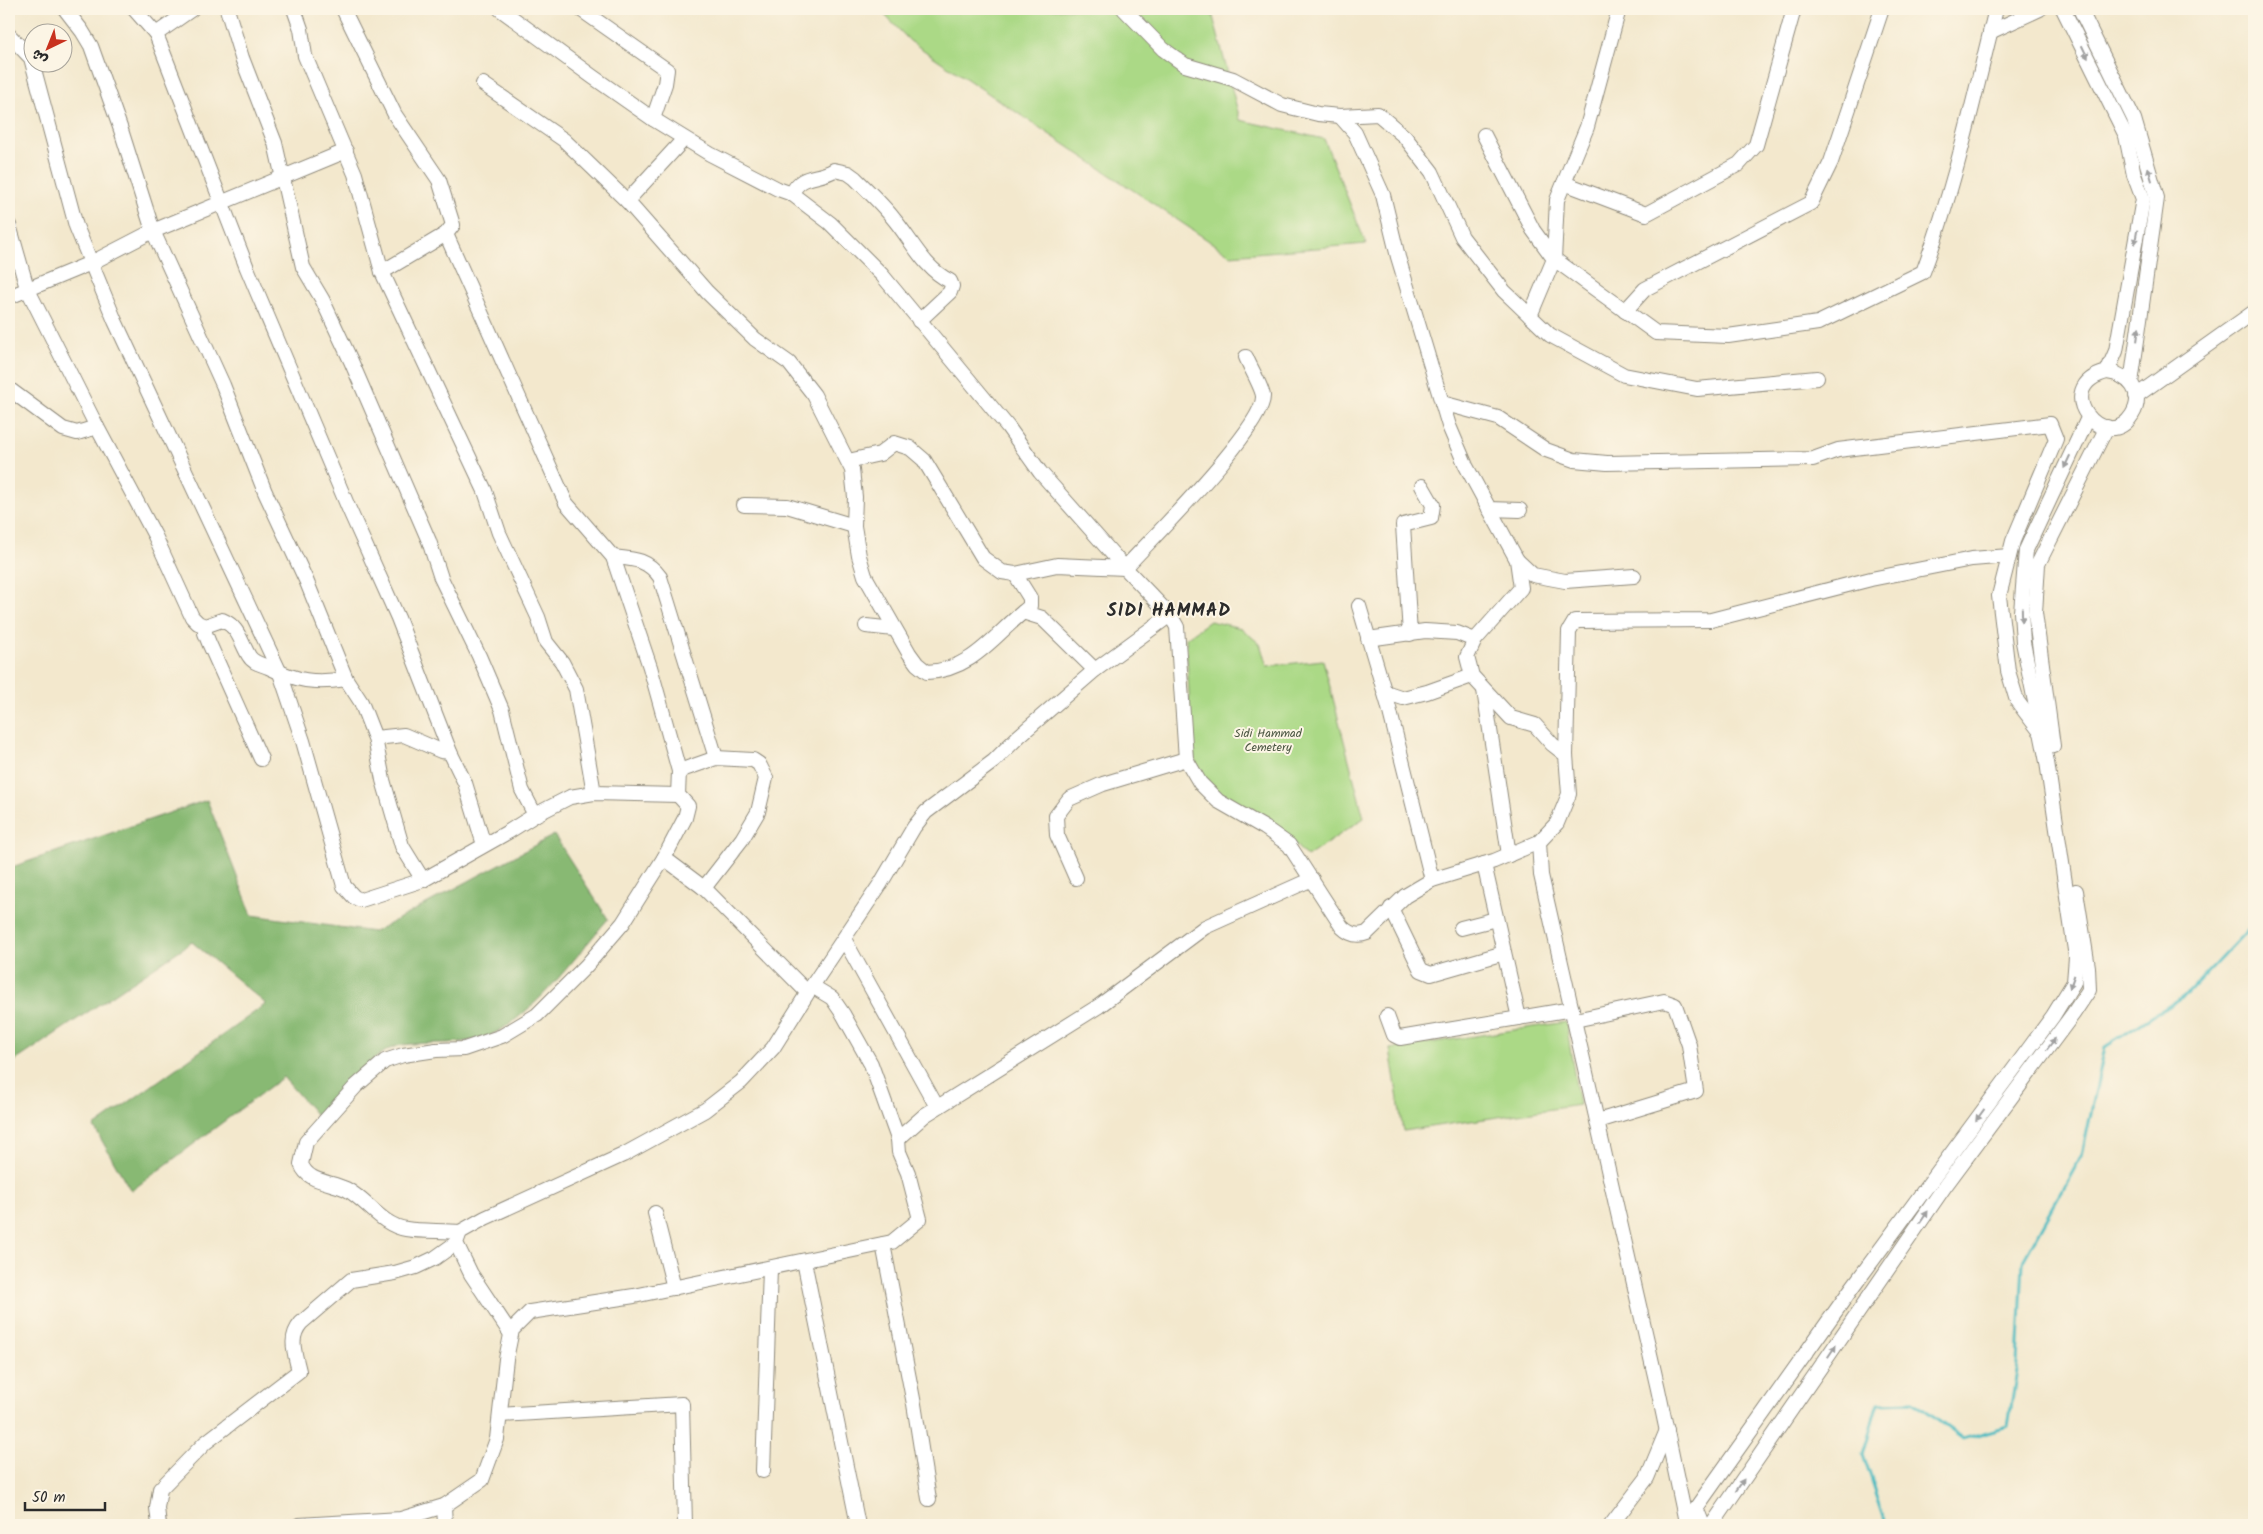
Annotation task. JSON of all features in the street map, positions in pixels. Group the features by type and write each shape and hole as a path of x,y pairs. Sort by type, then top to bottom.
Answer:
{"street":[{"path":"65,9 82,31 97,62 153,231 223,385 265,492 306,580 346,679 362,702 375,738 383,780 402,846 423,880"},
{"path":"134,9 156,34 220,202 348,509 398,618 450,752 465,783 484,845"},
{"path":"156,34 192,9"},
{"path":"227,9 242,58 275,142 303,267 322,299 351,361 429,541 441,578 479,656 502,710 522,790 534,814"},
{"path":"294,9 301,29 305,56 355,174 382,272 485,491 499,533 538,617 546,642 562,662 576,689 594,793"},
{"path":"343,9 395,115 439,180 454,226 446,234 382,272"},
{"path":"500,9 593,78 684,139 778,189 792,194 830,223 876,268 1008,427 1040,472 1125,568 1170,615 1177,627 1186,759 1200,783 1218,801 1288,843 1342,927 1350,933 1359,935 1367,933 1405,896 1432,880 1484,864 1539,842 1557,823 1569,794 1566,755 1569,631 1574,621 1711,620 1871,579 1972,559 2009,556"},
{"path":"580,9 667,70 665,84 653,119"},
{"path":"1124,9 1163,49 1185,65 1232,80 1282,105 1318,114 1340,116 1378,114 1405,136 1432,172 1462,237 1504,291 1550,335 1624,375 1697,389 1817,378"},
{"path":"1530,316 1554,259 1557,200 1587,127 1619,9"},
{"path":"1564,183 1646,214 1739,164 1756,145 1794,9"},
{"path":"1625,310 1645,289 1811,203 1831,162 1882,9"},
{"path":"1484,135 1534,230 1554,259 1656,333 1728,336 1818,323 1923,272 1944,213 1996,9"},
{"path":"1990,32 2040,9"},
{"path":"2063,9 2126,136 2134,175 2143,200 2116,351 2106,372"},
{"path":"2080,9 2134,119 2157,198 2134,389 2136,408 2132,416 2118,426 2107,427 2092,422 2082,406 2084,387 2097,374 2116,372 2134,389"},
{"path":"9,35 31,58 76,226 115,321 280,674 303,741 344,886 348,892 361,900 371,899 423,880 534,814 570,797 594,793 678,795"},
{"path":"484,84 564,140 627,201 707,292 754,339 789,363 814,395 852,470 855,497 854,526 864,576 894,629 917,664 927,672 940,671 963,664 977,655 1030,606 1030,598 1015,574"},
{"path":"1340,116 1355,133 1382,195 1398,257 1442,403 1466,466 1517,560 1533,575 1565,581 1634,576"},
{"path":"627,201 684,139"},
{"path":"9,296 91,263 153,231 220,202 346,151"},
{"path":"792,194 795,186 801,180 828,174 834,170 848,173 855,178 893,217 919,253 941,278 950,280 952,286 950,292 919,321"},
{"path":"9,226 27,288 97,427 155,536 192,617 198,623 205,626 222,620 231,624 239,634 249,657 256,663 280,674 308,682 323,683 346,679"},
{"path":"446,234 566,504 613,557 650,666 679,771 678,795 688,806 685,818 664,858 623,923 586,966 537,1015 502,1036 464,1049 436,1050 404,1055 386,1061 356,1086 306,1142 300,1164 308,1176 344,1188 355,1194 383,1218 396,1226 458,1237"},
{"path":"2134,389 2254,312"},
{"path":"1125,568 1240,442 1259,413 1263,396 1246,358"},
{"path":"9,389 63,429 76,433 97,427"},
{"path":"1442,403 1498,418 1546,450 1574,460 1607,463 1813,459 1838,450 2050,424 2056,439 2013,541 1999,596 2008,671 2017,701 2042,735"},
{"path":"1685,1524 1852,1288 2032,1044 2074,982 2076,957 2042,735 2023,642 2021,612 2026,550 2088,418"},
{"path":"1712,1525 1945,1186 2033,1069 2089,990 2088,967 2038,649 2034,612 2038,564 2107,427"},
{"path":"848,461 880,454 894,443 918,453 983,558 1002,572 1015,574 1057,565 1125,568"},
{"path":"1410,634 1403,525 1431,518 1434,505 1422,486"},
{"path":"744,505 787,506 854,526"},
{"path":"1489,509 1520,510"},
{"path":"1972,559 2013,541"},
{"path":"613,557 637,559 653,566 660,577 716,758"},
{"path":"1972,559 2005,571"},
{"path":"1517,560 1520,588"},
{"path":"1533,575 1475,640 1467,657 1472,676 1511,718 1536,726 1552,744 1566,755"},
{"path":"1359,606 1385,692 1432,880"},
{"path":"1023,612 1042,618 1094,670"},
{"path":"159,1525 156,1508 160,1489 205,1443 299,1371 293,1336 300,1323 344,1284 351,1280 395,1274 435,1258 458,1237 485,1218 623,1155 705,1110 741,1082 773,1048 809,989 882,883 914,827 926,812 994,761 1019,736 1094,670 1170,615"},
{"path":"205,626 205,633 209,643 261,759"},
{"path":"866,626 894,629"},
{"path":"1368,639 1425,631 1457,633 1475,640"},
{"path":"1385,692 1403,698 1427,692 1472,676"},
{"path":"1484,690 1509,855"},
{"path":"375,738 404,735 441,751 450,752"},
{"path":"679,771 716,758 753,760 759,764 766,778 758,812 742,839 704,888"},
{"path":"1076,878 1056,834 1056,816 1069,799 1104,784 1186,759"},
{"path":"1539,842 1541,875 1667,1430 1685,1524"},
{"path":"299,1525 401,1519 444,1506 482,1480 497,1439 506,1358 512,1330 530,1312 674,1288 892,1242 920,1219 908,1173 899,1152 898,1139 871,1064 844,1014 832,998 809,989 704,888 664,858"},
{"path":"1484,864 1519,1018"},
{"path":"898,1139 937,1107 1098,1006 1206,927 1312,879"},
{"path":"1391,908 1421,970 1426,974 1504,953"},
{"path":"1462,928 1496,920"},
{"path":"844,939 937,1107"},
{"path":"1387,1016 1394,1035 1400,1038 1519,1018 1574,1015 1664,1001 1675,1005 1689,1046 1696,1091 1598,1120"},
{"path":"2032,1044 2033,1069"},
{"path":"655,1213 674,1288"},
{"path":"458,1237 471,1274 511,1334"},
{"path":"883,1244 914,1404 929,1499"},
{"path":"804,1261 858,1525"},
{"path":"762,1471 770,1269"},
{"path":"500,1415 682,1404 685,1525"},
{"path":"1611,1525 1647,1478 1667,1430"},
{"path":"444,1506 445,1525"},
{"path":"1696,1508 1703,1525"}],"green space":[{"path":"879,9 1211,9 1240,120 1324,139 1366,244 1230,255 910,41"},
{"name":"Sidi Hammad Cemetery","path":"1210,621 1241,628 1260,644 1267,666 1323,660 1364,818 1307,857 1284,833 1225,801 1200,775 1192,749 1186,638"},
{"path":"207,800 252,915 374,932 554,835 608,919 532,1006 502,1029 477,1040 410,1044 388,1050 366,1066 317,1116 283,1077 131,1191 94,1127 266,1004 192,942 9,1065 9,868"},
{"path":"1566,1022 1579,1105 1403,1131 1390,1049"}],"waterway":[{"path":"1887,1525 1863,1454 1878,1403 1913,1402 1963,1439 2008,1426 2018,1364 2023,1261 2082,1155 2105,1047 2187,994 2254,923"}],"district":[{"name":"SIDI HAMMAD","path":"1169,611"}]}
